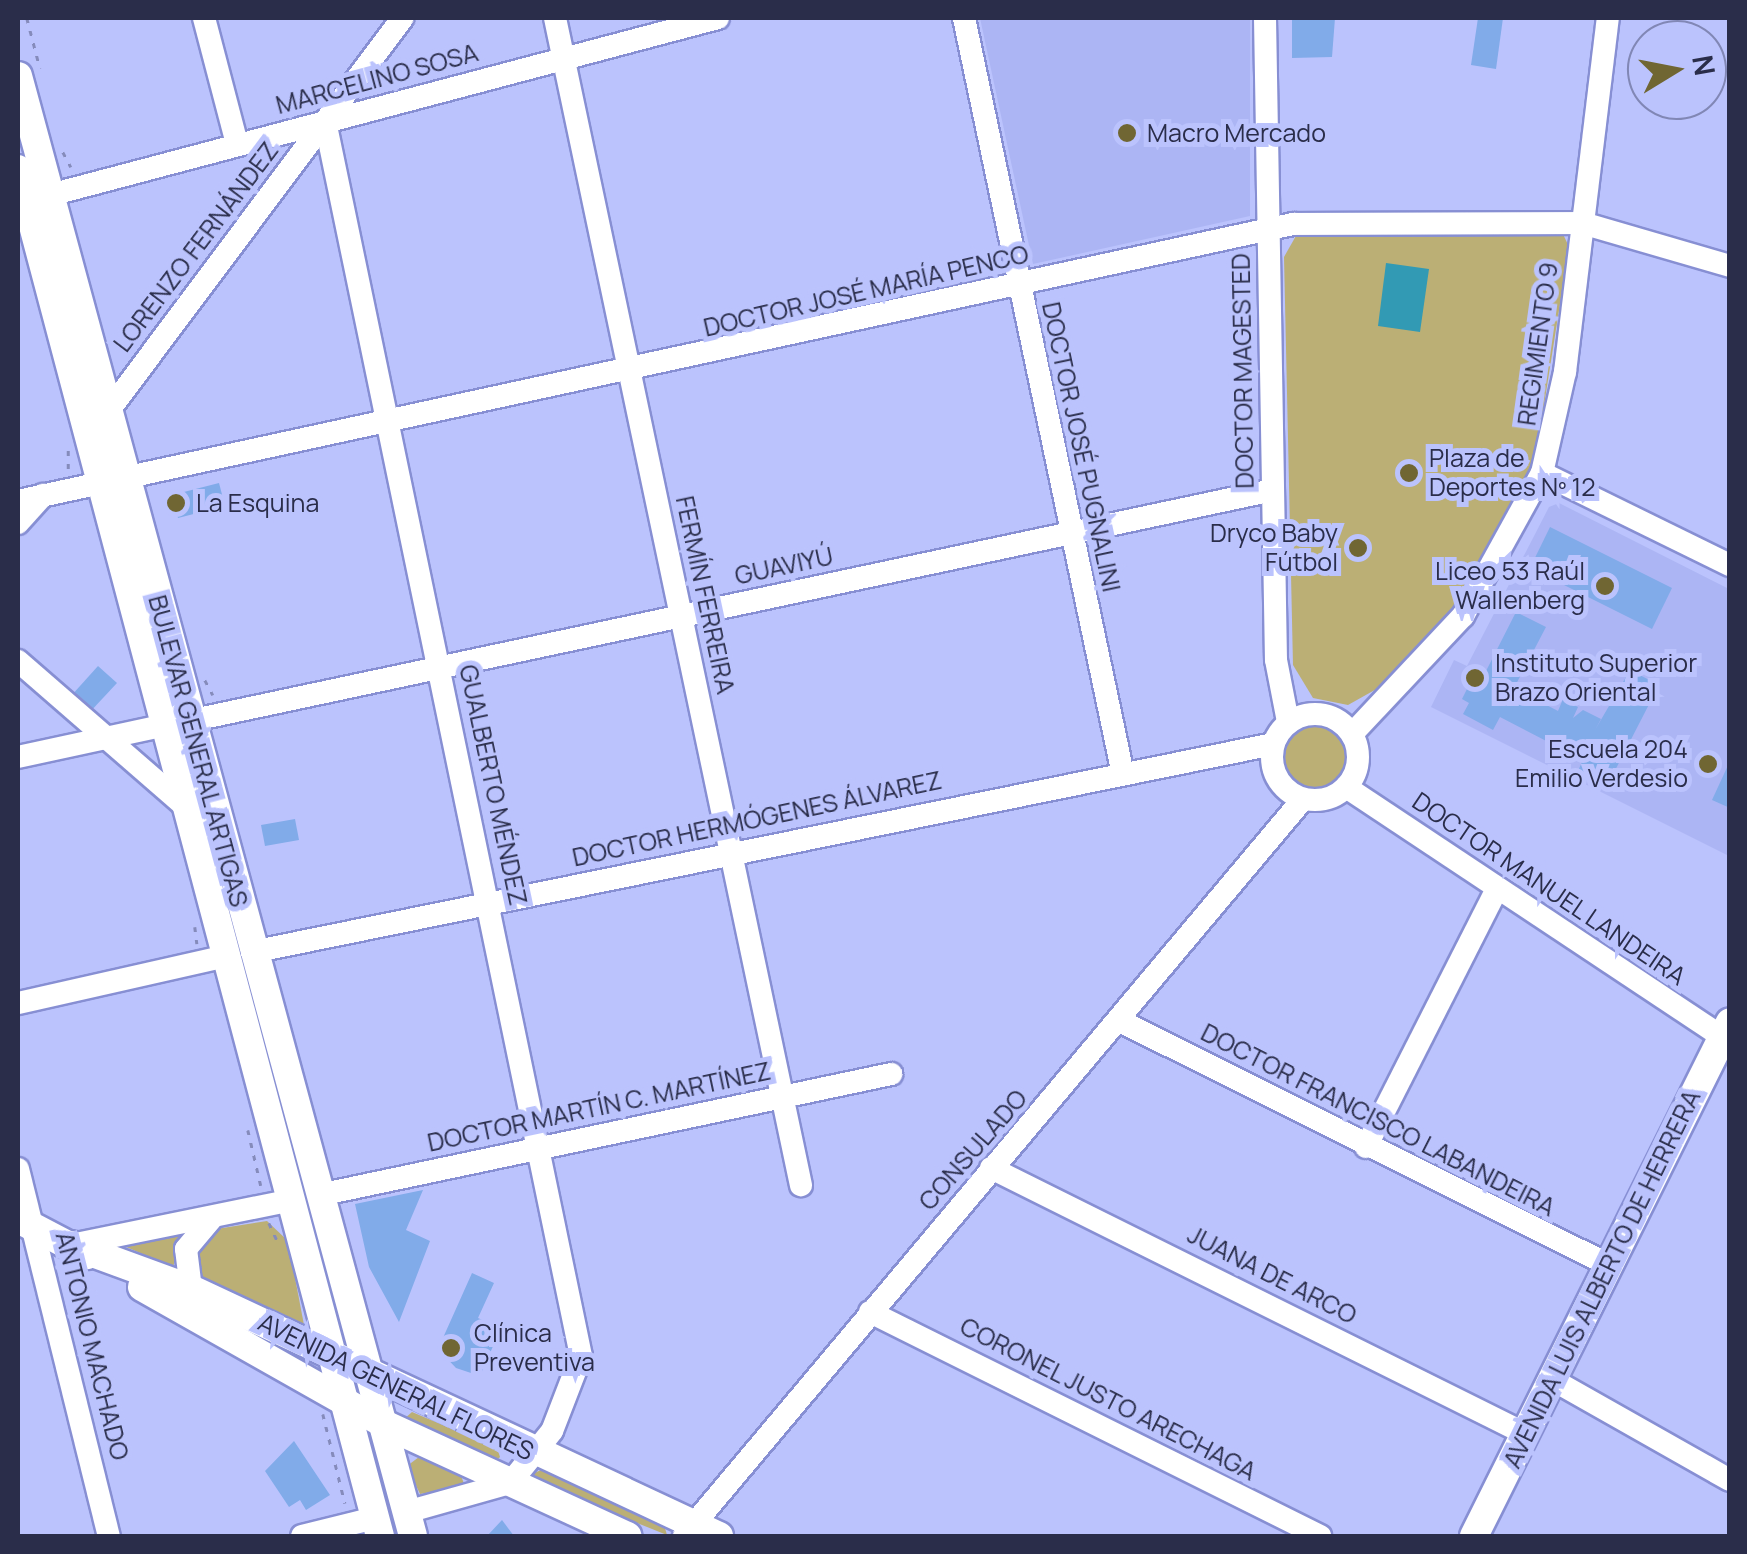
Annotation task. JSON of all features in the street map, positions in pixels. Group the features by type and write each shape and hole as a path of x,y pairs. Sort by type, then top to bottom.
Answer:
{"main road":[{"name":"BULEVAR GENERAL ARTIGAS","path":"18,76 31,200 112,480 240,954 288,1201 312,1237 363,1413 410,1528"},
{"name":"BULEVAR GENERAL ARTIGAS","path":"18,168 107,413 112,480"},
{"name":"BULEVAR GENERAL ARTIGAS","path":"177,723 188,808 319,1195 349,1364 363,1413 378,1527"},
{"name":"AVENIDA LUIS ALBERTO DE HERRERA","path":"1474,1536 1727,1033"},
{"name":"AVENIDA GENERAL FLORES","path":"26,1224 191,1289 687,1530 718,1536"},
{"name":"AVENIDA GENERAL FLORES","path":"72,1245 363,1413 628,1536"}],"street":[{"path":"204,18 237,144"},
{"name":"LORENZO FERNÁNDEZ","path":"107,413 402,18"},
{"name":"FERMÍN FERREIRA","path":"555,18 801,1185"},
{"name":"MARCELINO SOSA","path":"31,200 718,18"},
{"name":"DOCTOR JOSÉ PUGNALINI","path":"964,18 1122,770"},
{"name":"DOCTOR MAGESTED","path":"1265,18 1277,686 1288,722"},
{"name":"REGIMIENTO 9","path":"1352,734 1463,616 1542,473 1565,372 1608,18"},
{"name":"GUALBERTO MÉNDEZ","path":"325,121 490,904 580,1356 537,1454 510,1483"},
{"name":"DOCTOR JOSÉ MARÍA PENCO","path":"18,501 630,372 1268,228 1582,223 1730,266"},
{"path":"1542,473 1730,566"},
{"name":"GUAVIYÚ","path":"18,757 1273,490"},
{"path":"18,523 42,495"},
{"path":"18,661 188,808"},
{"path":"1318,713 1352,734 1358,766 1346,787 1303,799 1279,782 1273,744 1288,722 1318,713"},
{"name":"DOCTOR HERMÓGENES ÁLVAREZ","path":"18,1003 1122,770 1273,744"},
{"name":"DOCTOR MANUEL LANDEIRA","path":"1346,787 1496,888 1727,1033"},
{"name":"CONSULADO","path":"687,1530 991,1168 1122,1022 1303,799"},
{"path":"1366,1147 1496,888"},
{"name":"DOCTOR FRANCISCO LABANDEIRA","path":"1122,1022 1611,1266"},
{"name":"DOCTOR MARTÍN C. MARTÍNEZ","path":"319,1195 891,1074"},
{"name":"JUANA DE ARCO","path":"991,1168 1526,1434"},
{"name":"ANTONIO MACHADO","path":"18,1169 26,1224 110,1536"},
{"path":"72,1245 288,1201"},
{"path":"191,1289 186,1249 215,1216"},
{"path":"18,1250 26,1224"},
{"name":"CORONEL JUSTO ARECHAGA","path":"870,1312 1320,1536"},
{"path":"1553,1380 1730,1480"},
{"path":"410,1528 510,1483"},
{"path":"302,1536 378,1527"}],"shaded area":[{"name":"Macro Mercado","path":"980,18 1250,18 1250,216 1033,264"},
{"name":"Plaza de Deportes Nº 12","path":"1297,234 1563,234 1569,247 1535,462 1463,600 1389,682 1348,705 1313,698 1293,665 1284,257"},
{"path":"1386,263 1429,269 1420,332 1378,326"},
{"path":"1559,503 1729,589 1729,856 1431,707 1454,660 1467,666 1549,507"},
{"path":"1317,725 1339,735 1349,757 1339,779 1317,789 1295,779 1285,757 1295,735"},
{"path":"267,1221 288,1241 304,1325 200,1281 190,1250 210,1230"},
{"path":"185,1229 173,1267 124,1246 122,1241"},
{"path":"412,1412 497,1448 500,1457 494,1463 403,1420"},
{"path":"419,1457 461,1476 465,1486 420,1494 407,1466"},
{"path":"541,1470 664,1525 667,1535 535,1482 532,1474"}],"building":[{"path":"1292,18 1335,18 1332,57 1292,58"},
{"path":"1478,18 1503,18 1496,69 1471,65"},
{"path":"219,483 225,506 178,518 172,495"},
{"path":"1550,527 1672,588 1652,629 1530,568"},
{"path":"1516,612 1546,627 1514,688 1558,711 1563,699 1578,707 1573,718 1583,710 1601,719 1595,730 1630,670 1659,685 1606,788 1577,773 1583,760 1500,717 1493,730 1463,714 1469,703 1462,699 1476,671 1484,675"},
{"path":"98,666 117,683 89,713 71,696"},
{"path":"1730,761 1730,808 1712,800"},
{"path":"295,819 299,840 265,846 261,825"},
{"path":"423,1190 406,1230 430,1241 399,1322 369,1267 355,1204"},
{"path":"472,1273 494,1283 478,1318 501,1328 480,1376 456,1368 438,1349"},
{"path":"294,1441 330,1495 306,1510 300,1500 289,1507 265,1471"},
{"path":"502,1520 514,1536 487,1536"}],"place":[{"name":"Macro Mercado","path":"1127,133"},
{"name":"Plaza de Deportes Nº 12","path":"1409,473"},
{"name":"La Esquina","path":"176,503"},
{"name":"Dryco Baby Fútbol","path":"1358,548"},
{"name":"Liceo 53 Raúl Wallenberg","path":"1605,586"},
{"name":"Instituto Superior Brazo Oriental","path":"1475,678"},
{"name":"Escuela 204 Emilio Verdesio","path":"1708,764"},
{"name":"Clínica Preventiva","path":"451,1348"}]}
